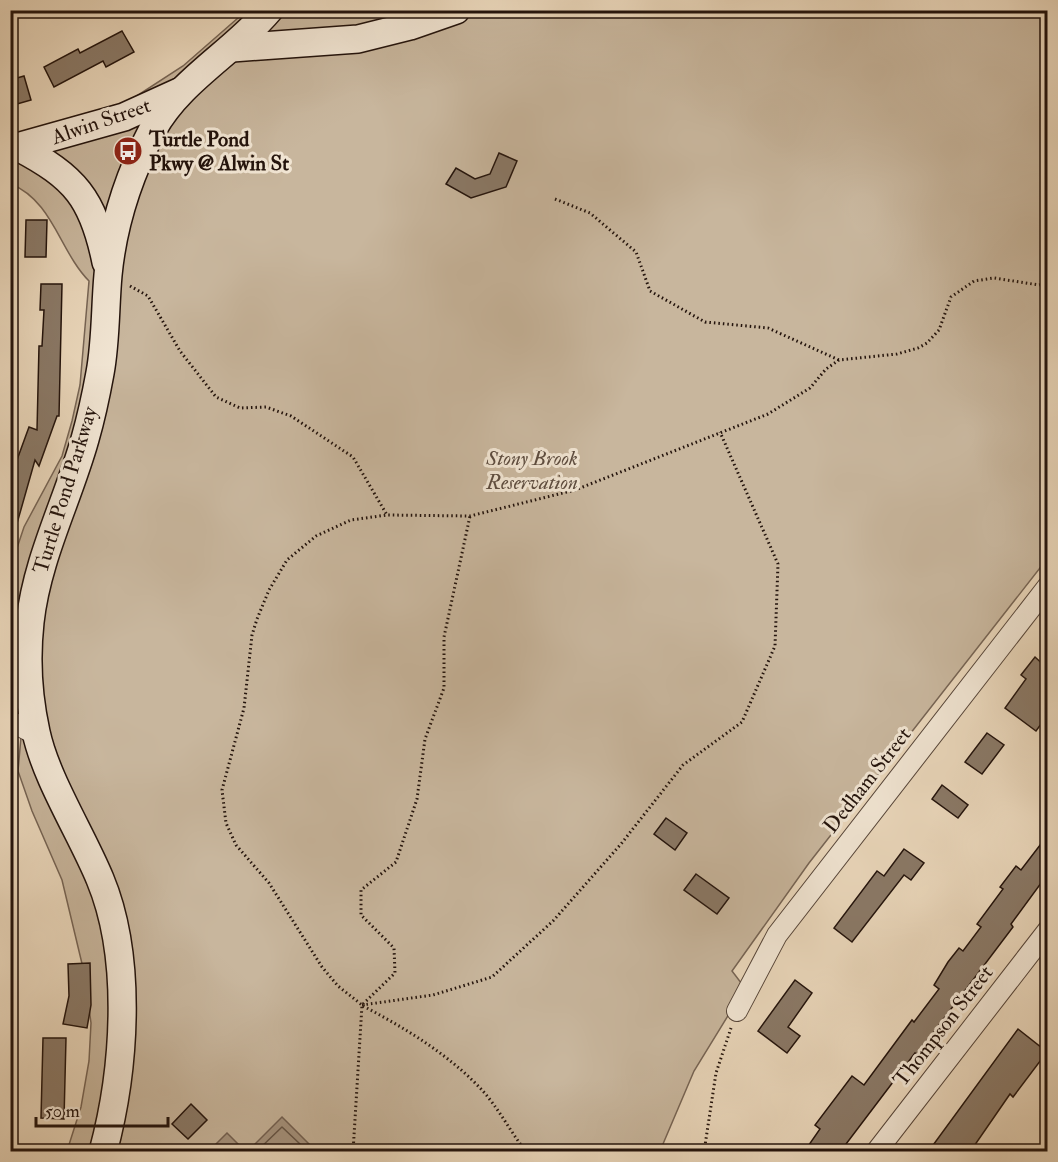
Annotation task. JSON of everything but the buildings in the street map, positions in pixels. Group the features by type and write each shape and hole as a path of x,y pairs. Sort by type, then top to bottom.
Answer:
{"main road":[{"name":"Turtle Pond Parkway","path":"103,1152 114,1110 123,1038 115,943 101,882 46,761 37,735 28,668 30,622 36,587 55,521 86,437 100,372 108,275 118,214 132,173 155,125 183,91 232,48 269,10"},
{"path":"232,48 358,39 410,26 456,10"},
{"name":"Alwin Street","path":"14,148 124,117 183,91"},
{"name":"Alwin Street","path":"14,148 67,176 81,193 101,237 108,275"}],"street":[{"name":"Dedham Street","path":"736,1011 777,935 1047,586"},
{"path":"10,721 37,735"},
{"name":"Thompson Street","path":"876,1152 1047,930"}],"path":[{"path":"555,199 590,213 636,252 650,291 687,312 705,322 768,328 839,360 897,354 927,343 939,330 951,297 975,281 994,278 1040,285 1047,283"},
{"path":"108,275 148,296 180,351 216,397 240,408 266,407 291,416 353,457 387,515"},
{"path":"524,1152 482,1090 467,1076 408,1029 362,1005 338,986 322,967 269,883 236,845 226,823 222,790 244,708 252,635 278,574 302,547 331,527 351,520 387,515 470,516 575,490 768,414 796,397 839,360"},
{"path":"362,1005 433,995 492,976 553,921 621,844 683,765 742,722 775,646 778,564 720,432"},
{"path":"353,1152 362,1005 395,973 394,948 361,915 361,890 396,862 417,799 425,739 444,688 444,637 470,516"},
{"path":"704,1152 716,1072 736,1011"}],"green space":[{"name":"Stony Brook Reservation","path":"246,11 1047,11 1047,559 809,863 732,971 745,988 694,1071 660,1151 67,1151 81,1107 89,1061 91,1023 84,972 62,880 32,811 18,771 21,737 11,699 10,605 17,548 24,527 62,456 72,421 80,385 89,281 70,256 55,228 37,202 11,184 11,142 129,101 183,66"}],"water":[{"path":"282,1117 310,1145 304,1151 248,1151"},
{"path":"227,1133 245,1151 209,1151"}],"place":[{"name":"Turtle Pond Pkwy @ Alwin St","path":"128,151"}]}
